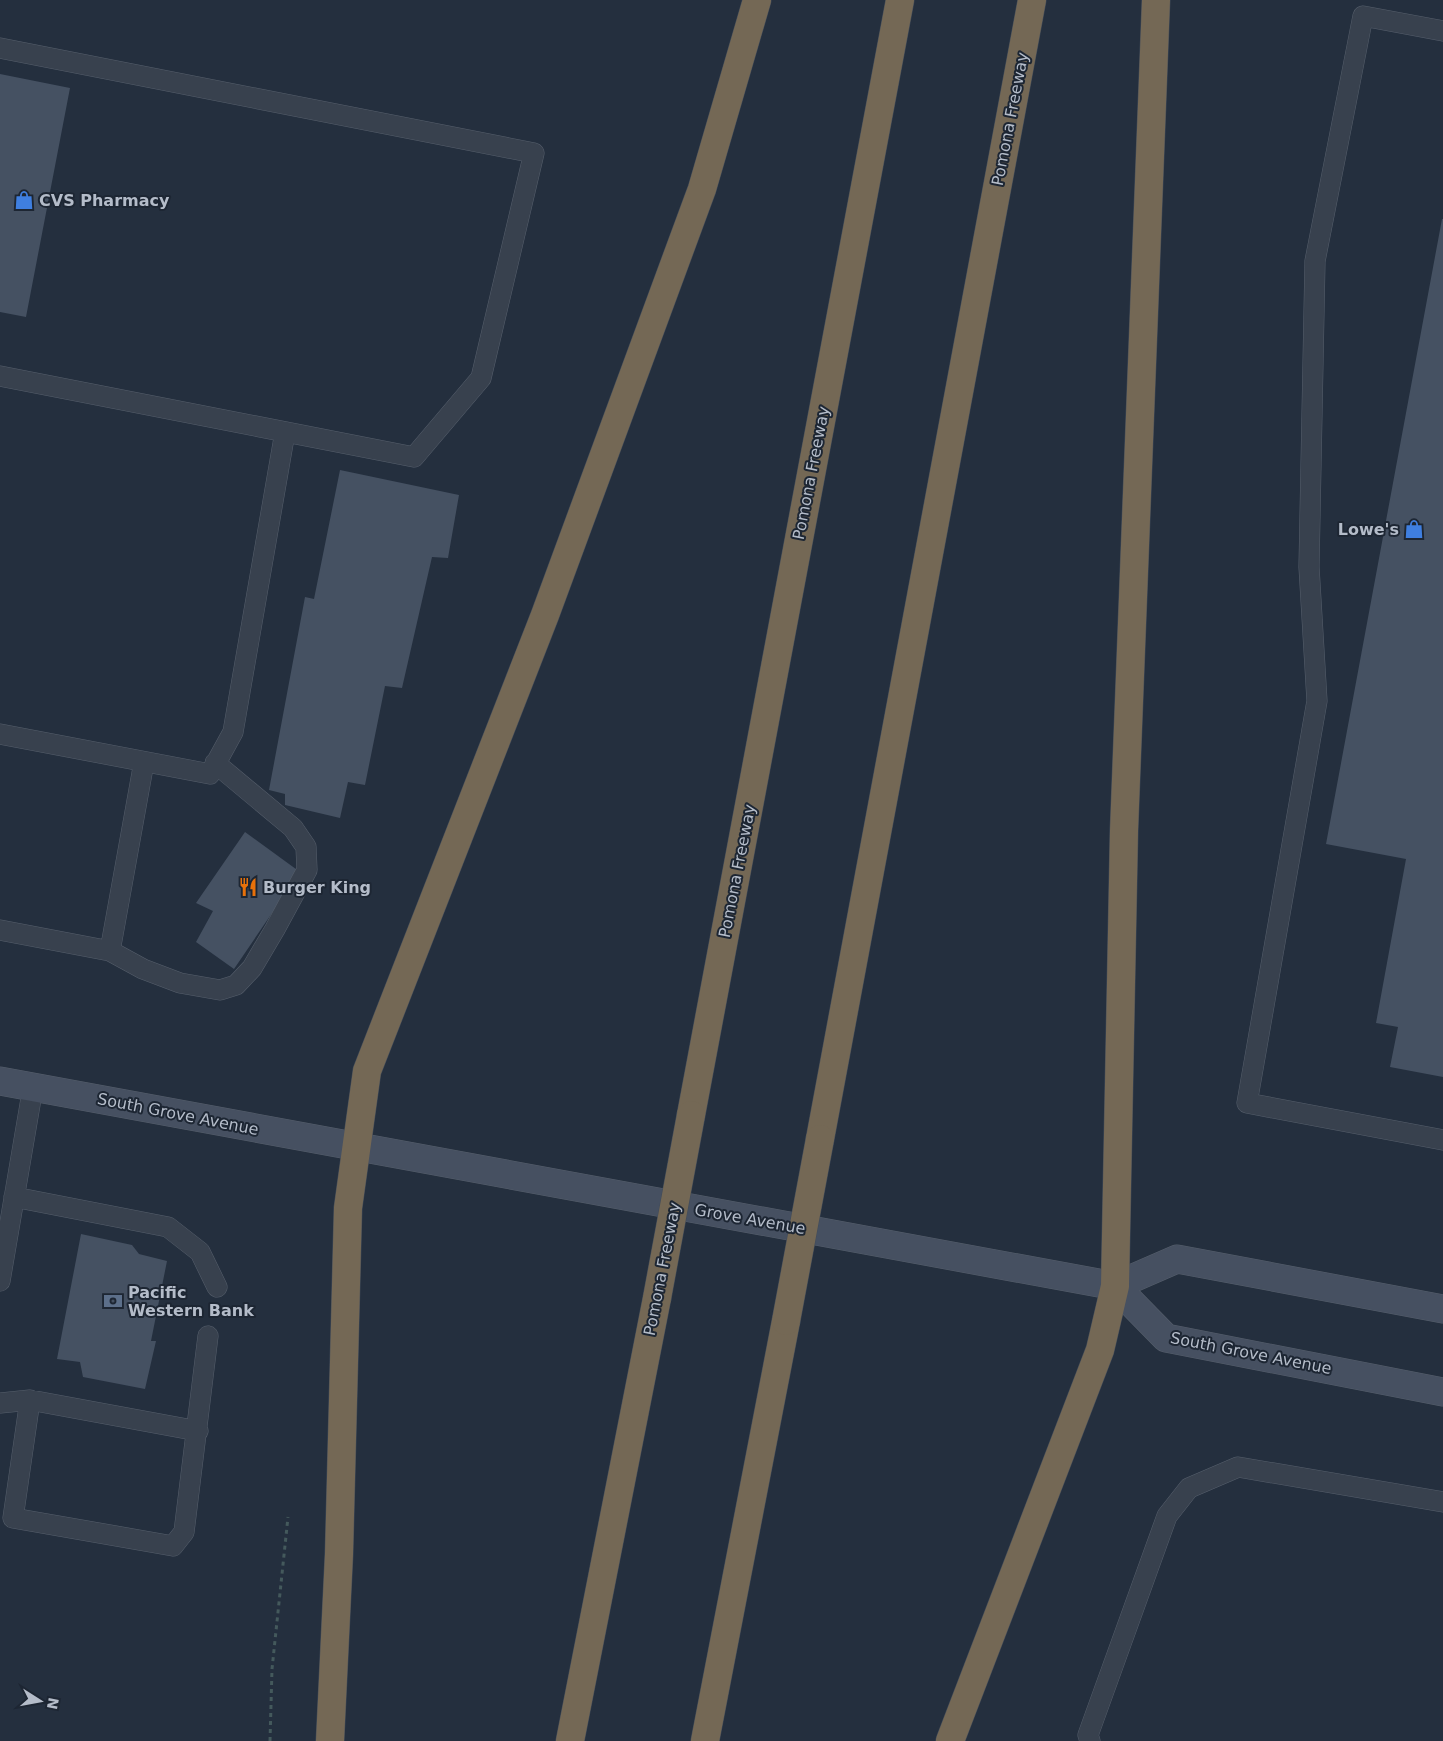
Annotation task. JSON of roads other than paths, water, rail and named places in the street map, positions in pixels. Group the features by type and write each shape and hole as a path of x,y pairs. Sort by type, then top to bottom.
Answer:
{"highway":[{"path":"330,1741 339,1554 348,1208 367,1071 545,615 702,189 757,0"},
{"name":"Pomona Freeway","path":"570,1741 657,1298 900,0"},
{"name":"Pomona Freeway","path":"705,1741 786,1321 1032,0"},
{"path":"950,1741 1100,1350 1116,1286 1124,831 1156,0"}],"main road":[{"name":"South Grove Avenue","path":"0,1081 356,1147"},
{"name":"Grove Avenue","path":"356,1147 1116,1286"},
{"path":"1116,1286 1177,1259 1443,1309"},
{"name":"South Grove Avenue","path":"1116,1286 1166,1338 1443,1392"}],"lane":[{"path":"1443,31 1363,16 1315,261 1309,567 1317,702 1247,1103 1443,1140"},
{"path":"0,48 534,153 481,378 414,457 0,376"},
{"path":"0,734 210,774 233,732 286,432"},
{"path":"110,952 144,762"},
{"path":"0,930 110,952 143,968 180,982 220,990 236,985 252,968 307,870 306,847 293,828 215,763"},
{"path":"0,1281 5,1221 14,1197 33,1087"},
{"path":"14,1197 168,1227 200,1252 218,1287"},
{"path":"30,1400 13,1518 173,1546 184,1532 198,1431 208,1336"},
{"path":"0,1403 30,1400 198,1431"},
{"path":"1090,1741 1088,1735 1166,1516 1190,1488 1238,1467 1443,1502"}],"place":[{"name":"CVS Pharmacy","path":"24,200"},
{"name":"Lowe's","path":"1414,529"},
{"name":"Burger King","path":"248,887"},
{"name":"Pacific Western Bank","path":"113,1301"}]}
